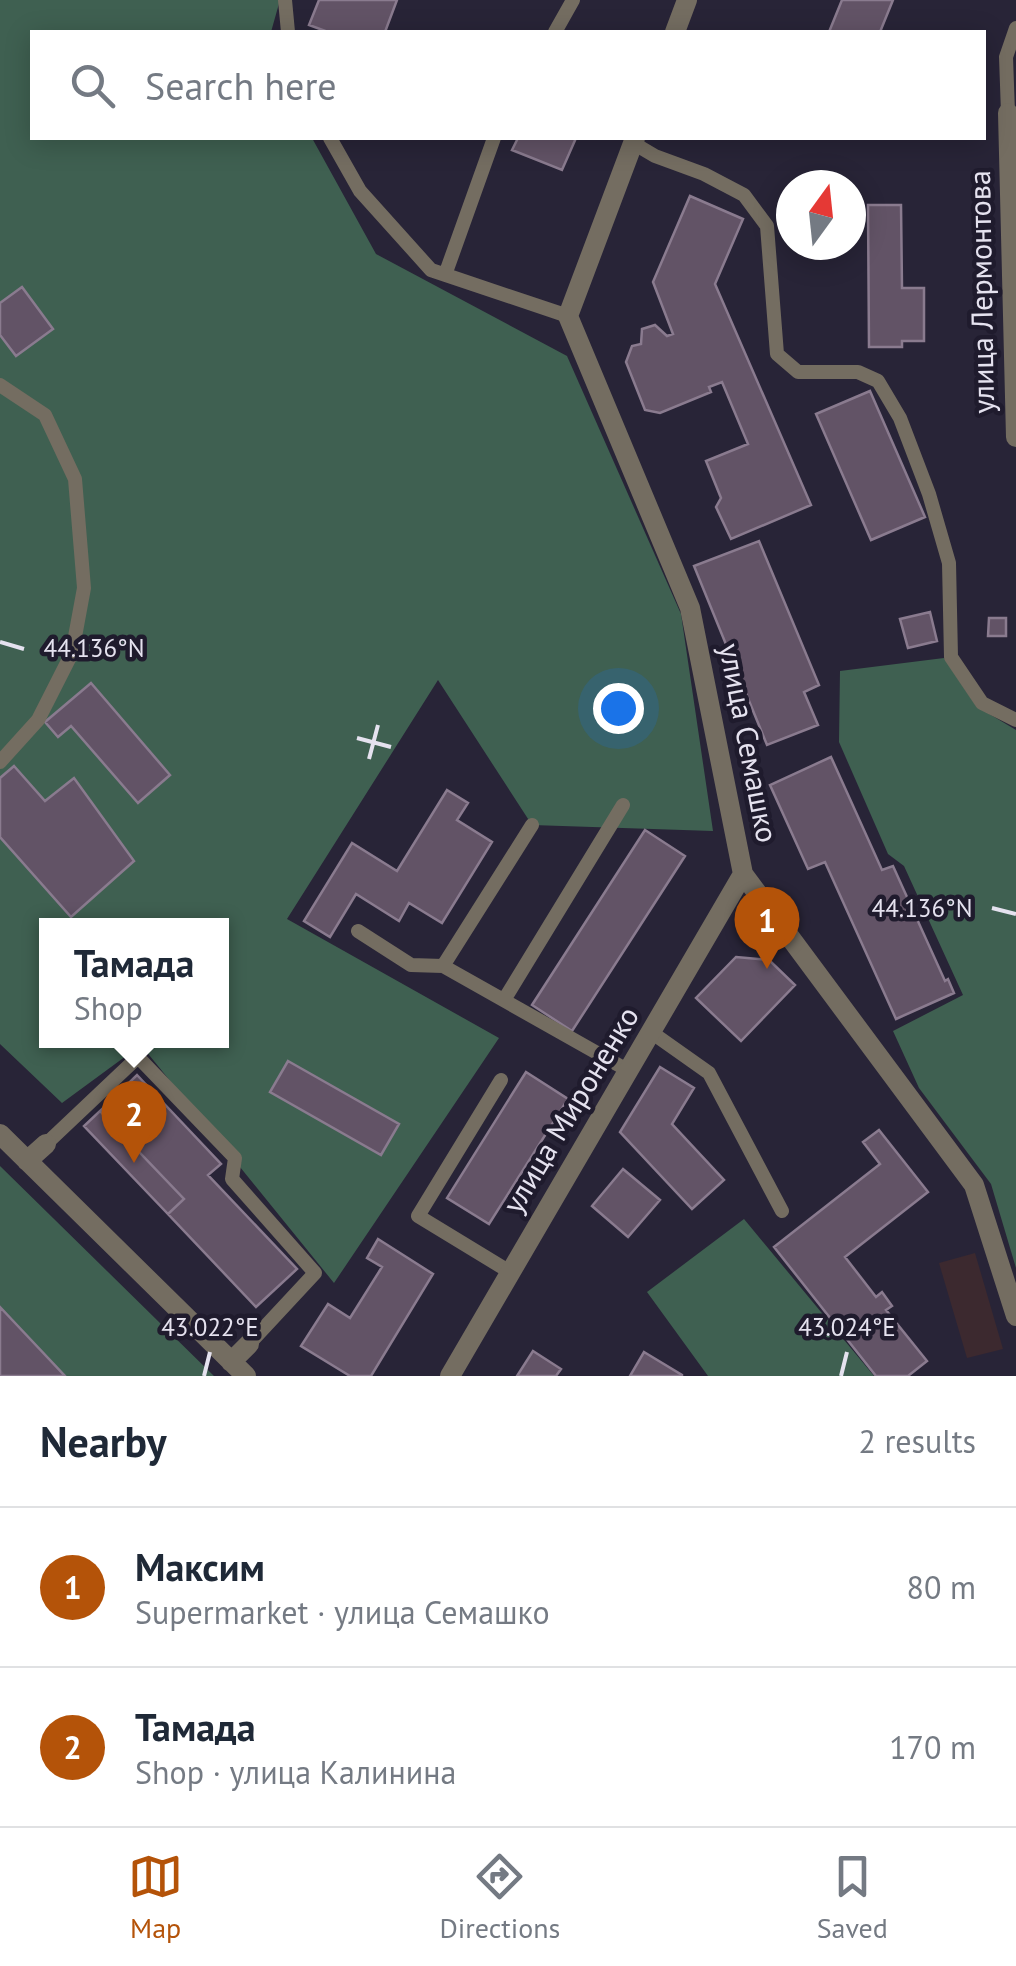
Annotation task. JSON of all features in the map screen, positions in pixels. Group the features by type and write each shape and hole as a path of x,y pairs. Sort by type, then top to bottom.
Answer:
{"street":[{"path":"676,30 687,0"},
{"name":"улица Лермонтова","path":"1008,113 1016,437"},
{"path":"568,316 634,140"},
{"name":"улица Семашко","path":"568,316 690,608 743,874 974,1185 1016,1316"},
{"name":"улица Мироненко","path":"450,1376 743,874"},
{"path":"0,1134 239,1369 250,1344"},
{"path":"27,1161 46,1144"}],"lane":[{"path":"286,0 288,30"},
{"path":"556,30 573,0"},
{"name":"улица Лермонтова","path":"1008,113 1012,82 1006,57 1016,28"},
{"path":"331,140 360,192 432,270 568,316"},
{"path":"445,275 493,140"},
{"path":"634,140 655,156 704,174 744,195 768,226 777,354 798,372 858,372 878,381 900,418 929,494 949,563 952,657 982,703 1016,720"},
{"path":"0,385 45,415 76,478 84,588 72,652 38,720 0,762"},
{"path":"504,1000 623,805"},
{"path":"444,966 532,825"},
{"path":"358,931 411,964 444,966 629,1071"},
{"path":"652,1032 708,1073 782,1211"},
{"path":"46,1144 138,1057 235,1158 232,1179 315,1274 250,1344"},
{"path":"501,1080 418,1216 510,1272"}],"shaded area":[{"path":"975,1253 1003,1349 967,1358 939,1263"}],"green space":[{"path":"0,0 280,0 272,30 30,30 30,140 313,140 376,254 567,356 681,614 713,831 532,825 438,680 287,919 499,1038 334,1283 143,1048 229,1048 229,918 39,918 39,1048 137,1048 62,1103 0,1044"},
{"path":"944,658 976,706 1016,730 1016,1268 991,1184 919,1088 893,1031 963,995 904,866 888,854 839,742 840,671"},
{"path":"0,1166 214,1376 0,1376"},
{"path":"744,1219 874,1376 708,1376 647,1292"}],"building":[{"path":"319,0 397,0 386,30 323,30 309,25"},
{"path":"842,0 893,0 881,30 830,30"},
{"path":"517,140 575,140 562,170 512,150"},
{"path":"690,196 743,219 715,284 811,505 731,539 716,507 721,498 706,461 748,444 722,382 709,387 711,392 660,413 645,410 626,362 632,346 641,344 642,329 655,325 667,336 673,334 653,282"},
{"path":"868,205 901,205 902,288 924,288 924,341 902,341 902,347 869,347"},
{"path":"22,287 53,329 16,356 0,335 0,303"},
{"path":"870,391 925,517 871,540 816,414"},
{"path":"759,541 819,685 804,692 818,725 767,745 694,566"},
{"path":"930,612 937,641 908,648 900,619"},
{"path":"989,618 1006,618 1006,636 988,636"},
{"path":"91,683 170,775 138,803 71,726 58,737 45,722"},
{"path":"831,757 882,870 893,866 954,993 896,1019 825,862 808,869 770,785"},
{"path":"14,766 45,801 74,778 134,861 71,917 0,837 0,778"},
{"path":"447,790 468,803 457,820 492,842 442,923 409,903 399,921 356,894 330,937 304,921 352,843 397,871"},
{"path":"645,830 685,856 572,1031 532,1005"},
{"path":"736,957 769,960 795,985 741,1041 696,998"},
{"path":"288,1061 399,1124 381,1155 270,1092"},
{"path":"660,1067 694,1088 672,1124 724,1180 692,1209 620,1132"},
{"path":"526,1072 568,1099 489,1224 447,1198"},
{"path":"137,1075 221,1164 208,1175 297,1269 256,1307 168,1214 184,1199 100,1111"},
{"path":"100,1111 184,1199 168,1214 84,1126"},
{"path":"879,1130 928,1192 845,1257 876,1297 882,1292 892,1306 886,1310 927,1361 908,1376 876,1376 774,1247 880,1164 863,1142"},
{"path":"623,1169 660,1200 628,1237 592,1206"},
{"path":"378,1239 433,1274 371,1376 350,1376 301,1346 328,1304 350,1318 382,1267 367,1258"},
{"path":"0,1307 65,1376 0,1376"},
{"path":"533,1351 561,1369 556,1376 517,1376"},
{"path":"644,1352 682,1375 682,1376 630,1376"}],"place":[{"name":"Максим","path":"767,969"},
{"name":"Тамада","path":"134,1163"}]}
